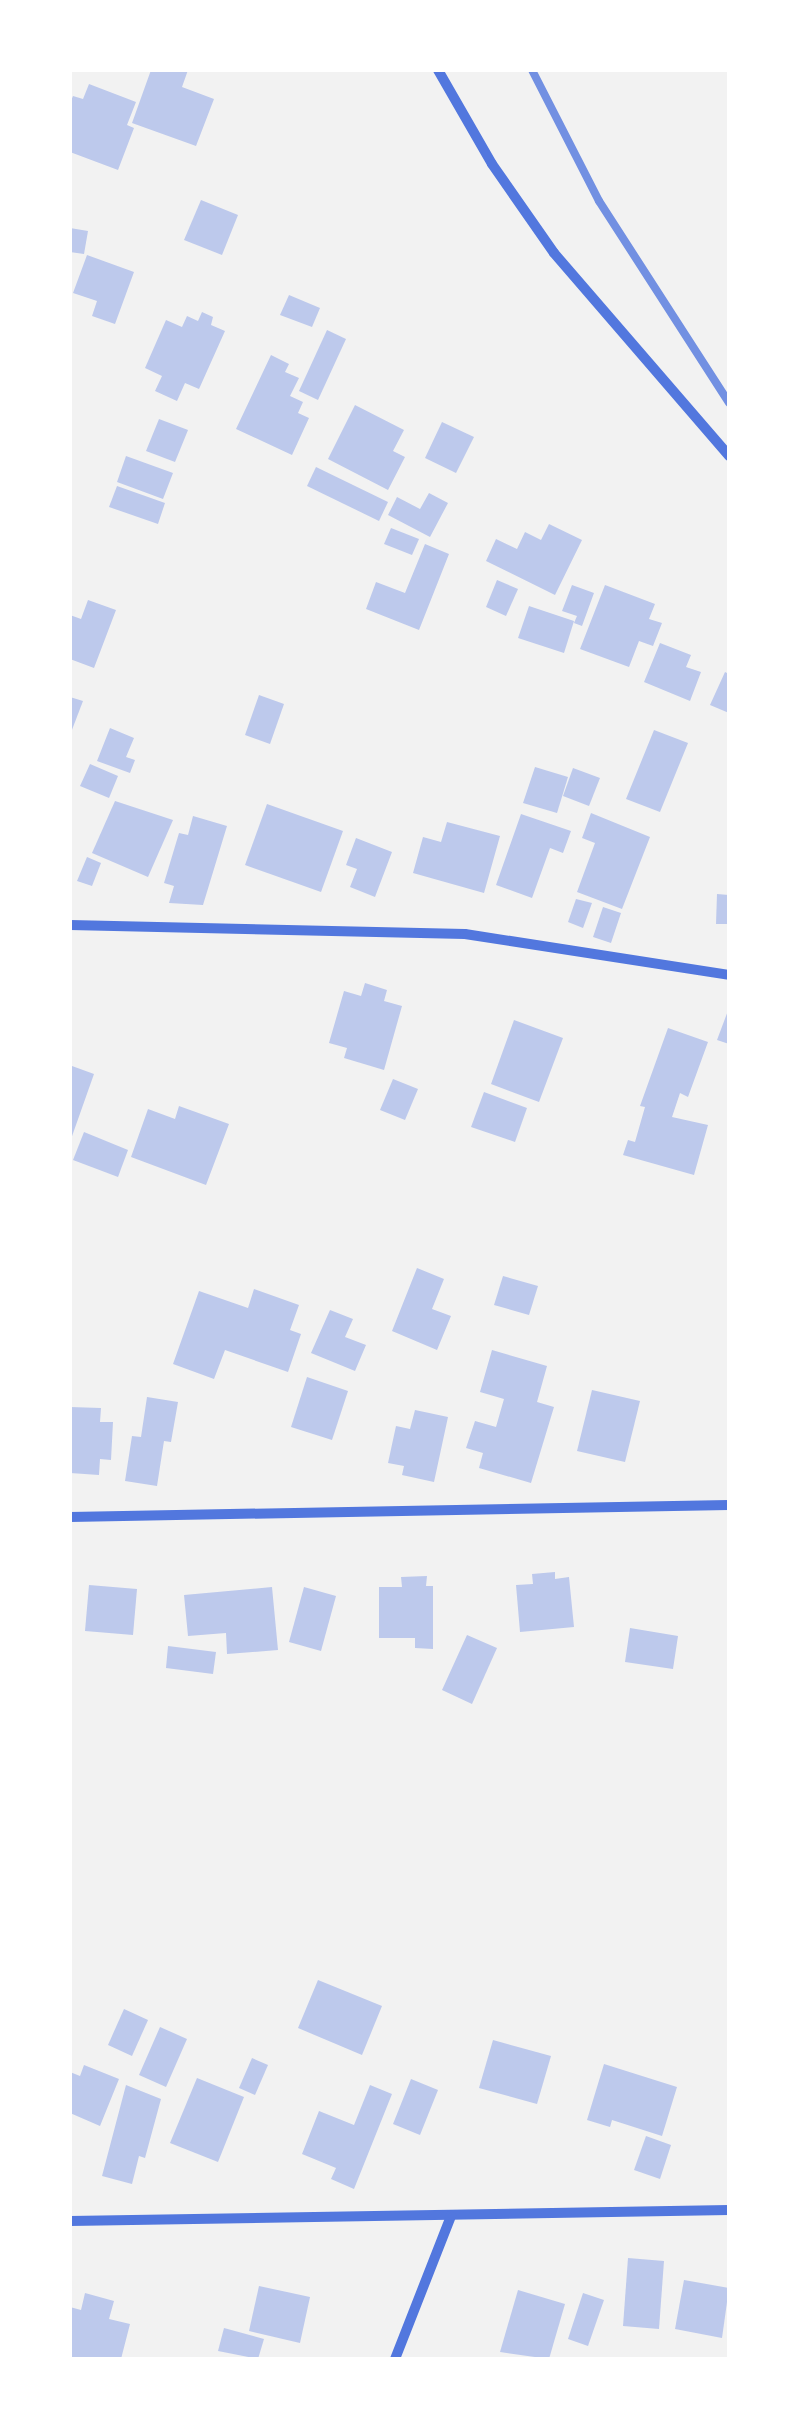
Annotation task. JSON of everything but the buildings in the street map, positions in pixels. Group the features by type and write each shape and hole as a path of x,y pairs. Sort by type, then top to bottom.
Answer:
{"street":[{"path":"438,70 492,164 554,253 729,456"},
{"path":"70,925 465,934 729,975"},
{"path":"70,1517 729,1506"},
{"path":"70,2221 729,2210"},
{"path":"394,2359 451,2216"}],"railway":[{"path":"532,70 599,201 729,403"}]}
